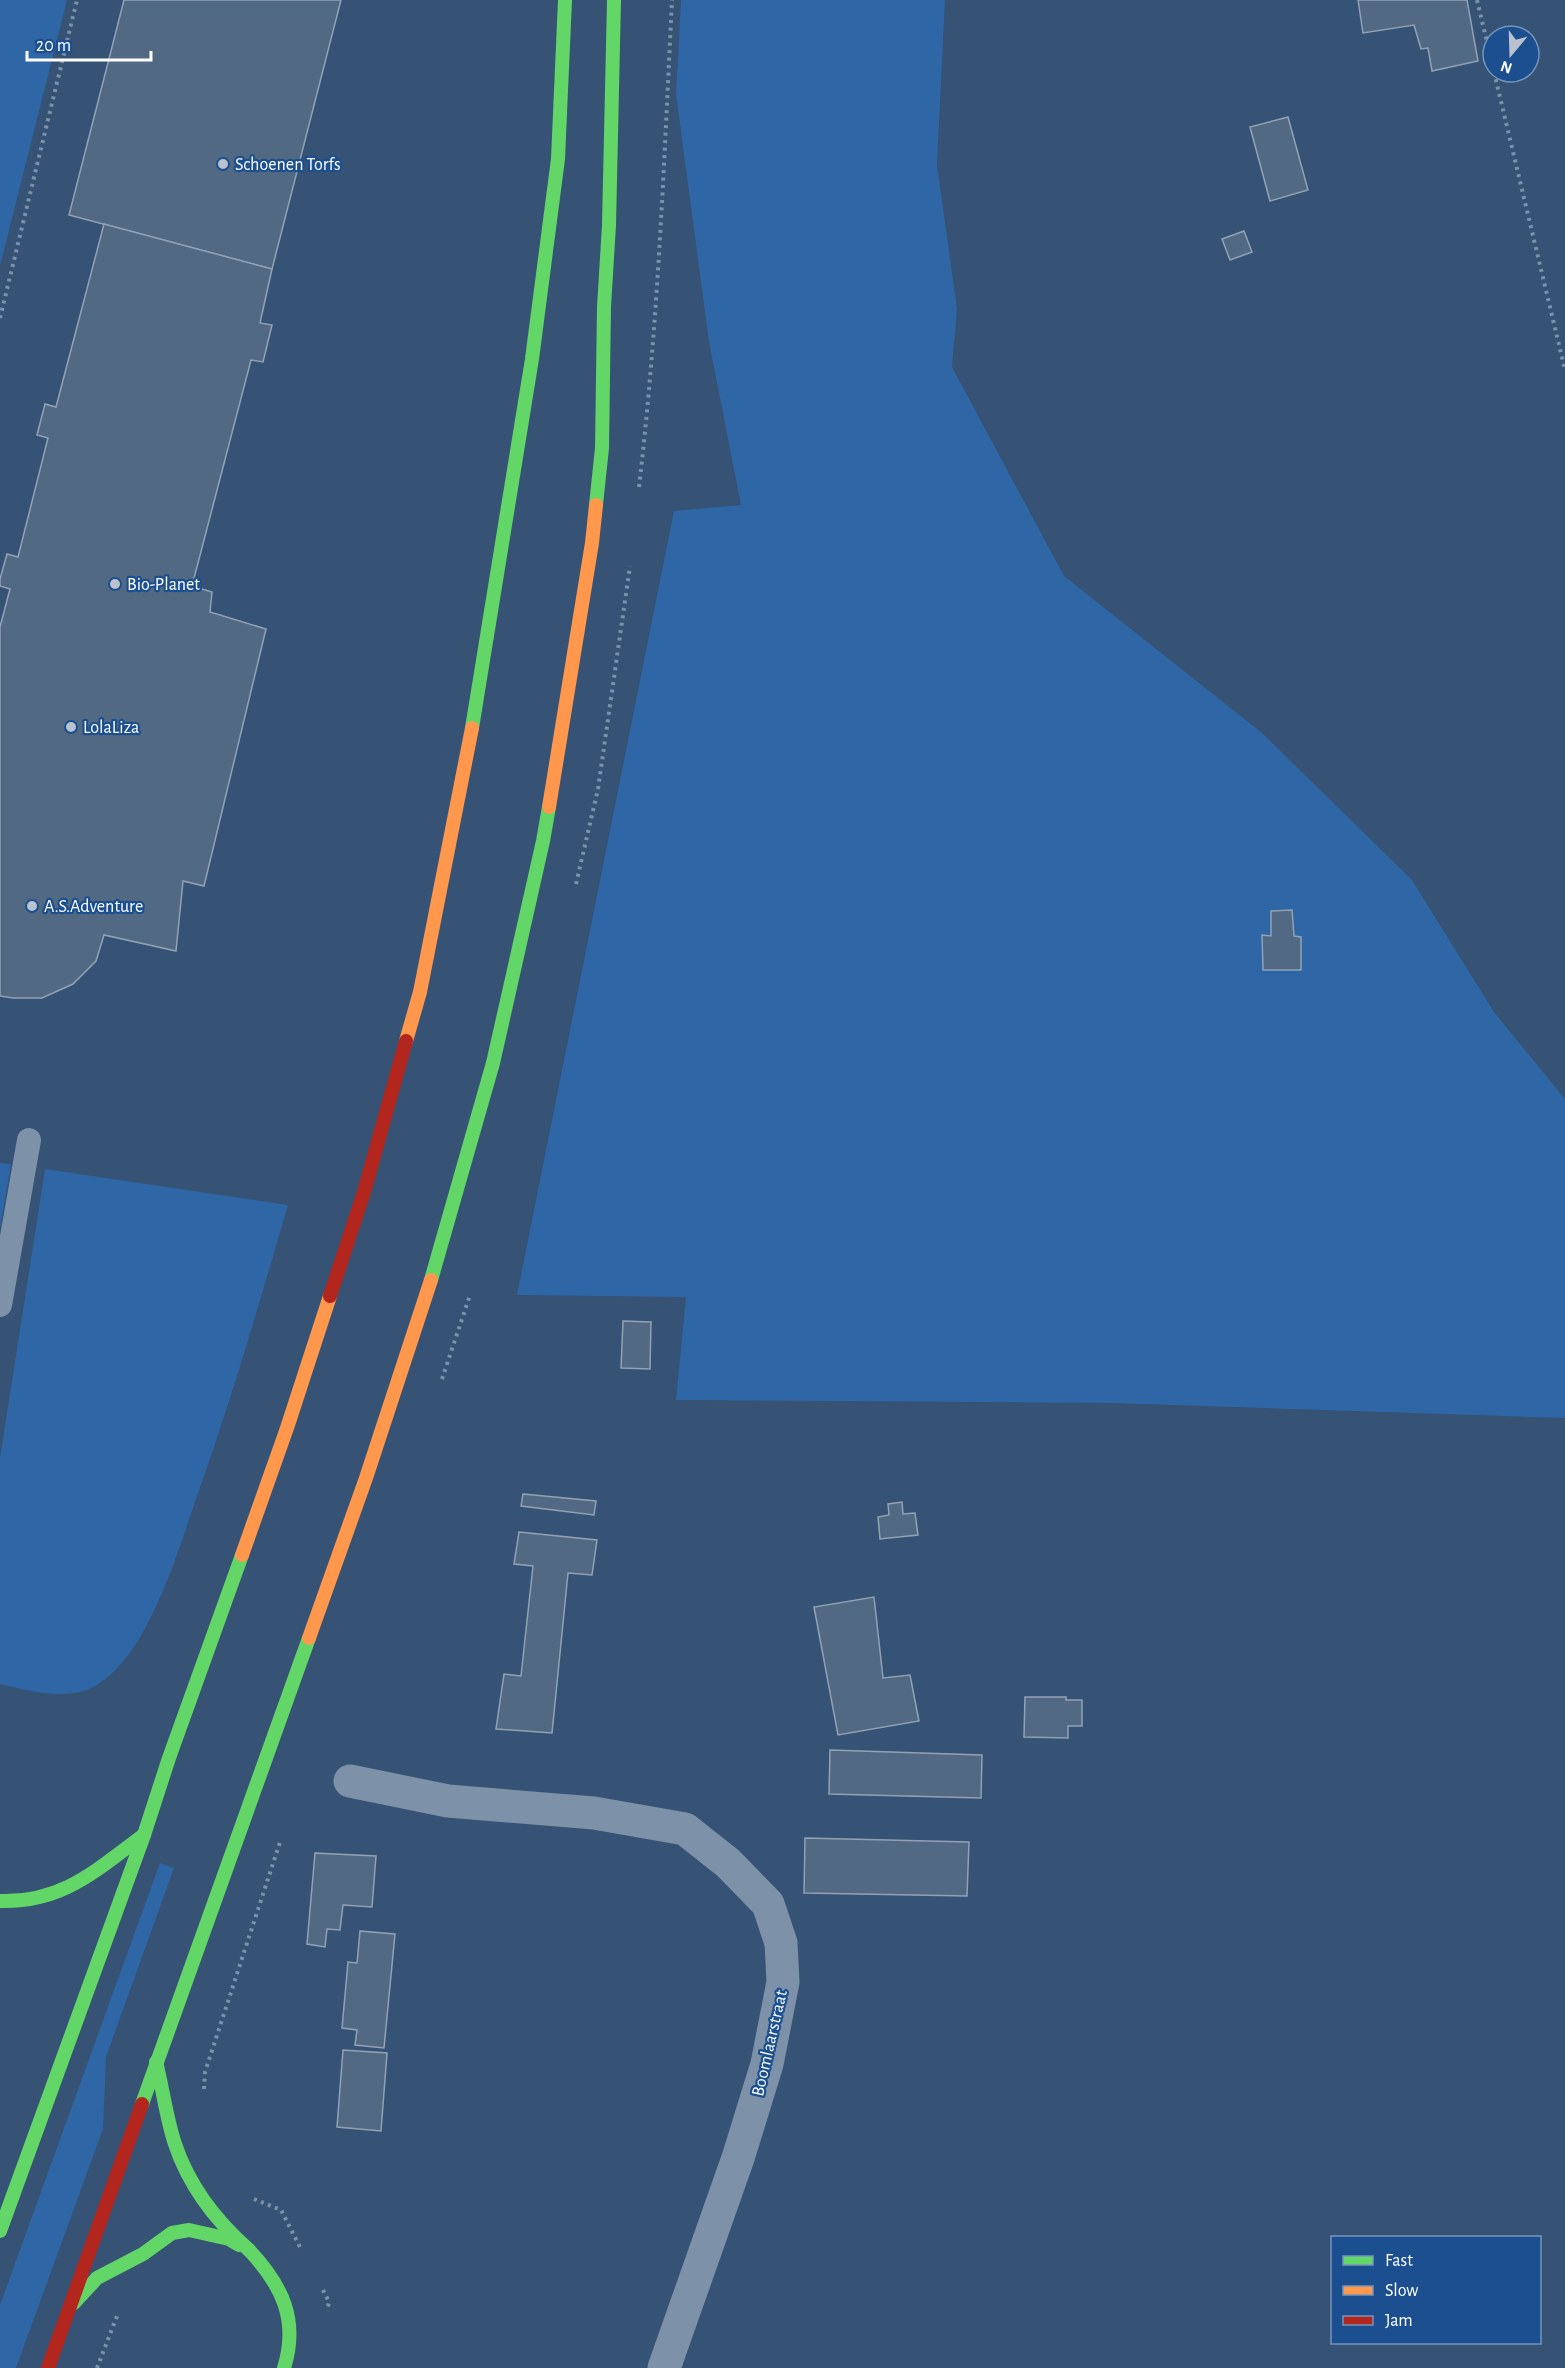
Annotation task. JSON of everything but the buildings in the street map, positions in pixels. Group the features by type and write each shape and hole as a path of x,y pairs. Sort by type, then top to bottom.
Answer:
{"main road":[{"path":"0,2231 144,1835 169,1758 287,1428 364,1192 420,992 463,780 532,359 558,159 565,0"},
{"path":"48,2368 366,1478 436,1266 493,1063 543,841 592,543 602,448 614,0"},
{"path":"0,1900 26,1902 56,1894 81,1880 144,1835"},
{"path":"156,2062 176,2144 186,2171 205,2204 264,2265 276,2281 285,2300 290,2332 288,2367"},
{"path":"68,2308 97,2278 143,2254 172,2233 189,2230 229,2239 249,2250"}],"street":[{"name":"Boomlaarstraat","path":"350,1780 448,1801 594,1813 686,1829 728,1863 768,1904 781,1944 783,1982 767,2064 738,2158 664,2368"}],"lane":[{"path":"0,1305 29,1140"}],"path":[{"path":"0,318 77,0"},
{"path":"1477,0 1483,24"},
{"path":"1497,84 1565,370"},
{"path":"203,2095 205,2072 285,1828"},
{"path":"98,2368 120,2312"}],"shaded area":[{"path":"0,0 67,0 0,266"},
{"path":"681,0 945,0 937,165 957,309 952,367 1064,576 1261,732 1412,880 1494,1012 1565,1099 1565,1418 1113,1403 676,1400 686,1297 517,1295 674,511 741,505 709,342 676,94"},
{"path":"0,1163 11,1164 0,1228"},
{"path":"45,1169 288,1205 221,1426 160,1598 135,1645 111,1674 86,1690 62,1694 36,1692 0,1684 0,1458"},
{"path":"160,1863 174,1868 106,2057 103,2129 16,2368 0,2368 0,2305"}],"traffic: fast":[{"path":"472,728 532,359 558,159 565,0"},
{"path":"596,505 602,448 614,0"},
{"path":"431,1280 493,1063 549,807"},
{"path":"0,2231 144,1835 169,1758 242,1555"},
{"path":"142,2104 309,1638"},
{"path":"0,1901 22,1900 61,1890 94,1872 144,1835"},
{"path":"156,2062 172,2134 188,2174 215,2215 249,2250"},
{"path":"74,2303 97,2278 143,2254 172,2233 189,2230 229,2239 239,2245"},
{"path":"249,2250 270,2276 284,2304 290,2334 284,2368"}],"traffic: slow":[{"path":"549,807 592,543 596,505"},
{"path":"406,1041 420,992 472,728"},
{"path":"309,1638 366,1478 431,1280"},
{"path":"242,1555 330,1296"}],"traffic: jam":[{"path":"330,1296 364,1192 406,1041"},
{"path":"48,2368 142,2104"}],"place":[{"name":"Schoenen Torfs","path":"223,164"},
{"name":"Bio-Planet","path":"115,584"},
{"name":"LolaLiza","path":"71,727"},
{"name":"A.S.Adventure","path":"32,906"}]}
